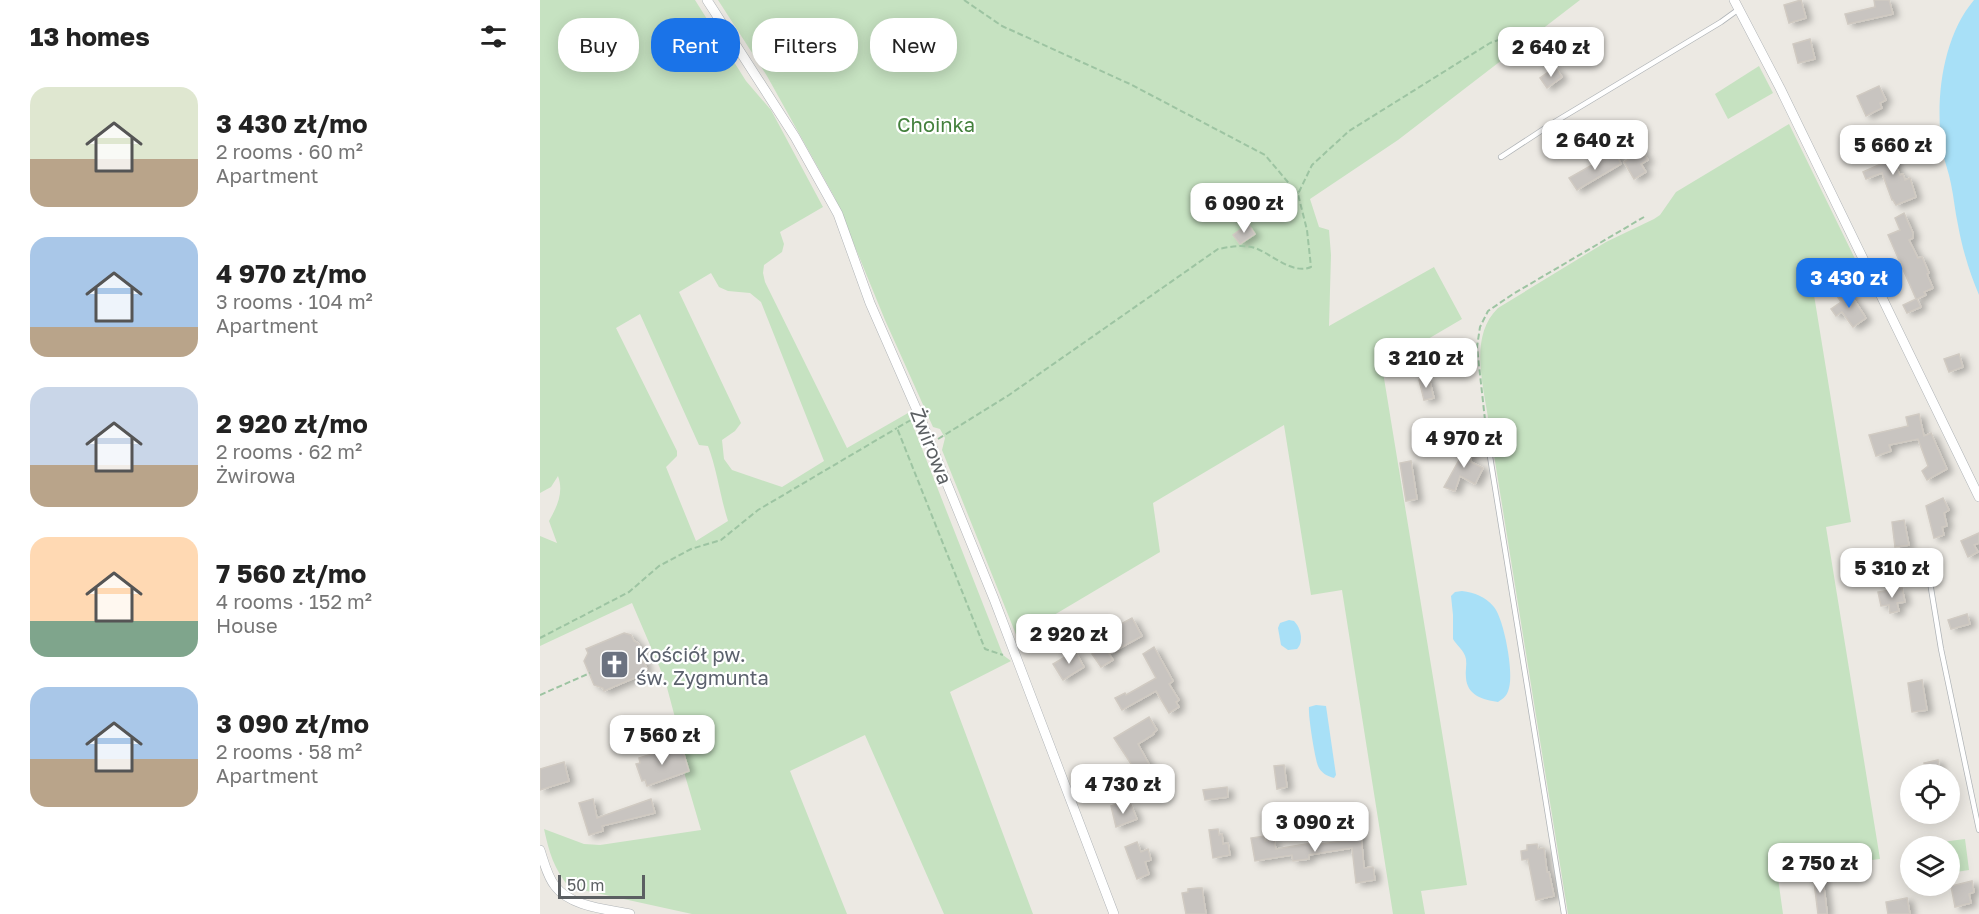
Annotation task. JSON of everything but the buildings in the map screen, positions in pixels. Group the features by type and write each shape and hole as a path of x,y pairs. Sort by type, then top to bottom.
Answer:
{"street":[{"name":"Żwirowa","path":"707,0 795,138 838,214 870,303 931,444 1017,660 1114,914"},
{"path":"1734,0 1780,88 1979,497"},
{"path":"540,850 549,876 562,893 586,904 630,914"}],"lane":[{"path":"1501,157 1739,9"},
{"path":"1487,438 1564,914"},
{"path":"1927,564 1946,671 1979,830"}],"path":[{"path":"931,444 1009,395 1218,249 1237,246 1254,248 1275,260 1298,268 1311,267 1307,230 1298,194 1265,155 1130,84 1002,26 964,0"},
{"path":"1298,194 1312,165 1349,130 1490,43 1533,28 1572,39 1589,48"},
{"path":"1487,438 1477,347 1480,327 1488,311 1644,217"},
{"path":"540,638 629,592 659,566 675,557 691,549 721,540 758,510 919,415"},
{"path":"897,428 985,648 1017,660"},
{"path":"540,695 590,673"}],"green space":[{"path":"540,0 695,0 706,18 651,18 651,72 740,71 771,110 823,207 780,232 784,244 782,252 764,265 765,282 847,448 908,413 1003,655 1011,661 950,692 1033,914 944,914 865,735 790,771 847,914 692,914 569,887 559,874 544,829 584,844 600,845 701,830 684,772 689,770 665,680 632,603 540,646 540,536 557,543 549,521 560,494 558,476 551,487 540,493","holes":["711,273 719,287 728,291 750,293 761,302 824,461 782,487 732,470 724,459 722,440 735,431 741,423 679,292","640,314 699,445 708,446 728,521 696,541 666,467 677,456 677,451 616,328"]},
{"name":"Choinka","path":"718,0 1580,0 1398,140 1310,199 1319,227 1329,230 1331,255 1329,326 1434,267 1462,319 1382,366 1467,885 1421,891 1425,914 1393,914 1342,590 1311,595 1284,425 1153,503 1160,552 1017,637 942,450 945,438 940,429 933,427 885,320 835,198 764,72 858,72 858,18 752,18 752,53 740,34 740,18 730,18"},
{"path":"1759,66 1773,93 1728,119 1715,94"},
{"path":"1789,124 1861,271 1814,295 1851,522 1826,527 1880,859 1855,862 1853,852 1776,864 1783,914 1568,914 1482,379 1480,363 1483,333 1498,308 1606,242 1654,219 1660,215 1676,192"},
{"path":"1965,839 1969,870 1960,871 1960,840"}],"water":[{"path":"1974,0 1979,0 1979,295 1960,234 1940,130 1943,70 1955,32 1963,15"},
{"path":"1462,591 1487,600 1498,613 1509,659 1510,681 1506,695 1498,702 1477,696 1467,684 1465,656 1453,639 1451,596 1455,592"},
{"path":"1294,621 1300,631 1301,639 1297,649 1288,650 1281,645 1278,628 1280,623"},
{"path":"1326,706 1336,775 1334,778 1323,772 1317,762 1309,712 1309,707"}],"place":[{"name":"Kościół pw. św. Zygmunta","path":"615,665"}]}
